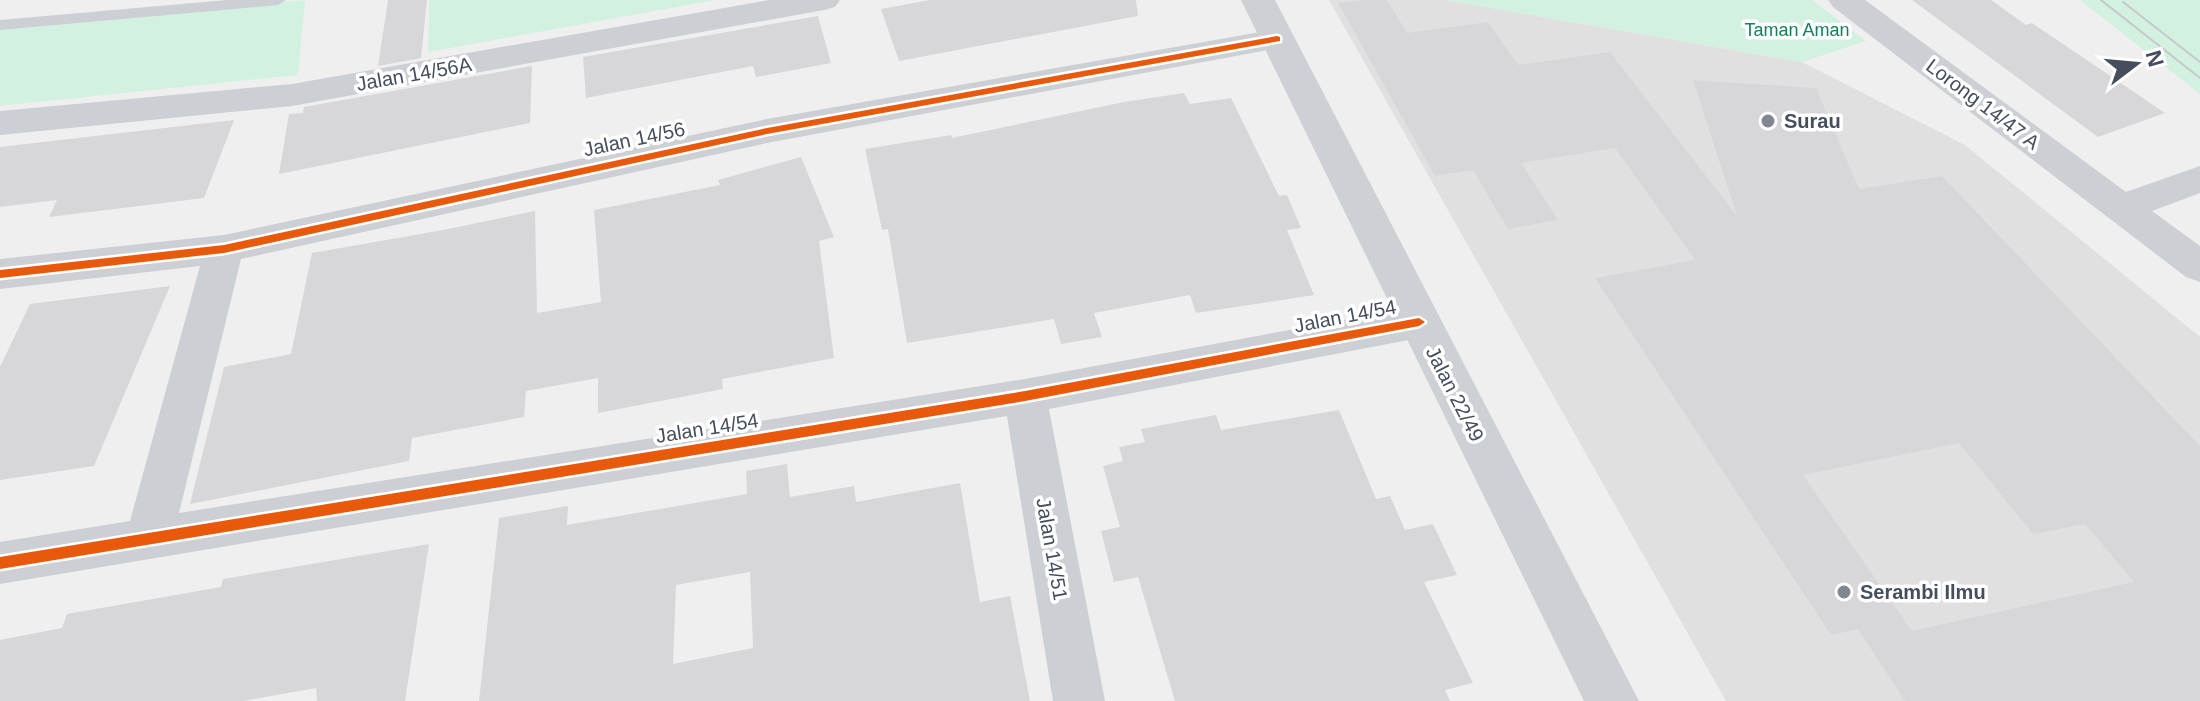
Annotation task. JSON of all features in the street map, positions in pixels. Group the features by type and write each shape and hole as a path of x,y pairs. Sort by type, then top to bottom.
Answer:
{"street":[{"name":"Jalan 14/56A","path":"0,123 292,95 824,0"},
{"name":"Jalan 22/49","path":"1258,0 1612,701"},
{"name":"Lorong 14/47 A","path":"1844,0 2200,267"},
{"name":"Jalan 14/56","path":"0,274 224,249 767,131 1277,39"},
{"path":"2123,208 2200,179"},
{"path":"149,539 224,249"},
{"name":"Jalan 14/54","path":"0,563 1025,396 1419,322"},
{"name":"Jalan 14/51","path":"1025,396 1079,701"}],"lane":[{"path":"0,25 278,0"}],"shaded area":[{"path":"1329,0 1446,0 1802,62 1965,145 2200,337 2200,701 1726,701"}],"green space":[{"path":"305,0 298,75 0,106 0,30"},
{"path":"429,0 716,0 428,52"},
{"name":"Taman Aman","path":"1446,0 1812,0 1866,41 1802,62"},
{"path":"2080,0 2200,0 2200,94"}],"building":[{"path":"388,0 427,0 421,58 378,66"},
{"path":"930,0 1136,0 1138,16 899,61 881,9"},
{"path":"1387,0 1407,33 1488,22 1518,65 1610,52 1737,216 1693,80 1816,88 1859,189 1942,176 2200,446 2200,701 1905,701 1858,629 1831,635 1595,278 1695,260 1615,148 1521,163 1558,220 1508,229 1473,170 1435,176 1338,3","holes":["1959,443 2033,534 2085,524 2134,582 1912,631 1803,475"]},
{"path":"1912,0 1991,0 2026,25 2032,23 2165,113 2098,137"},
{"path":"818,16 831,63 756,77 753,66 586,98 583,57"},
{"path":"532,66 530,123 279,174 289,114 303,113 304,107"},
{"path":"1184,93 1190,104 1231,98 1279,196 1287,195 1301,228 1287,230 1314,295 1196,313 1190,295 1094,313 1102,337 1061,344 1054,319 907,343 888,229 882,230 865,149 951,135 952,138 1124,102"},
{"path":"234,120 204,198 49,217 57,200 0,207 0,147"},
{"path":"801,157 834,237 819,241 834,358 722,379 723,389 598,413 598,378 526,391 524,417 412,438 409,461 190,504 224,367 291,354 312,253 535,211 537,313 601,302 594,210 720,185 718,180"},
{"path":"170,286 94,466 0,480 0,367 30,304"},
{"path":"1339,410 1376,499 1390,496 1405,530 1433,524 1457,575 1424,582 1473,683 1445,690 1450,701 1175,701 1138,577 1114,582 1101,531 1120,527 1103,466 1123,461 1119,447 1145,442 1141,429 1216,415 1221,430"},
{"path":"787,464 790,497 854,486 856,502 960,483 980,602 1010,596 1030,701 479,701 499,518 568,506 567,525 747,494 746,471","holes":["750,572 753,648 673,664 676,585"]},
{"path":"429,544 405,701 317,701 316,688 243,701 0,701 0,640 62,628 67,614 221,587 223,579"}],"tram line":[{"path":"2101,0 2200,78"},
{"path":"2123,2 2200,62"}],"cycle path":[{"path":"0,274 224,249 767,131 1277,39"},
{"path":"0,563 1025,396 1419,322"}],"place":[{"name":"Surau","path":"1768,121"},
{"name":"Serambi Ilmu","path":"1844,592"}]}
